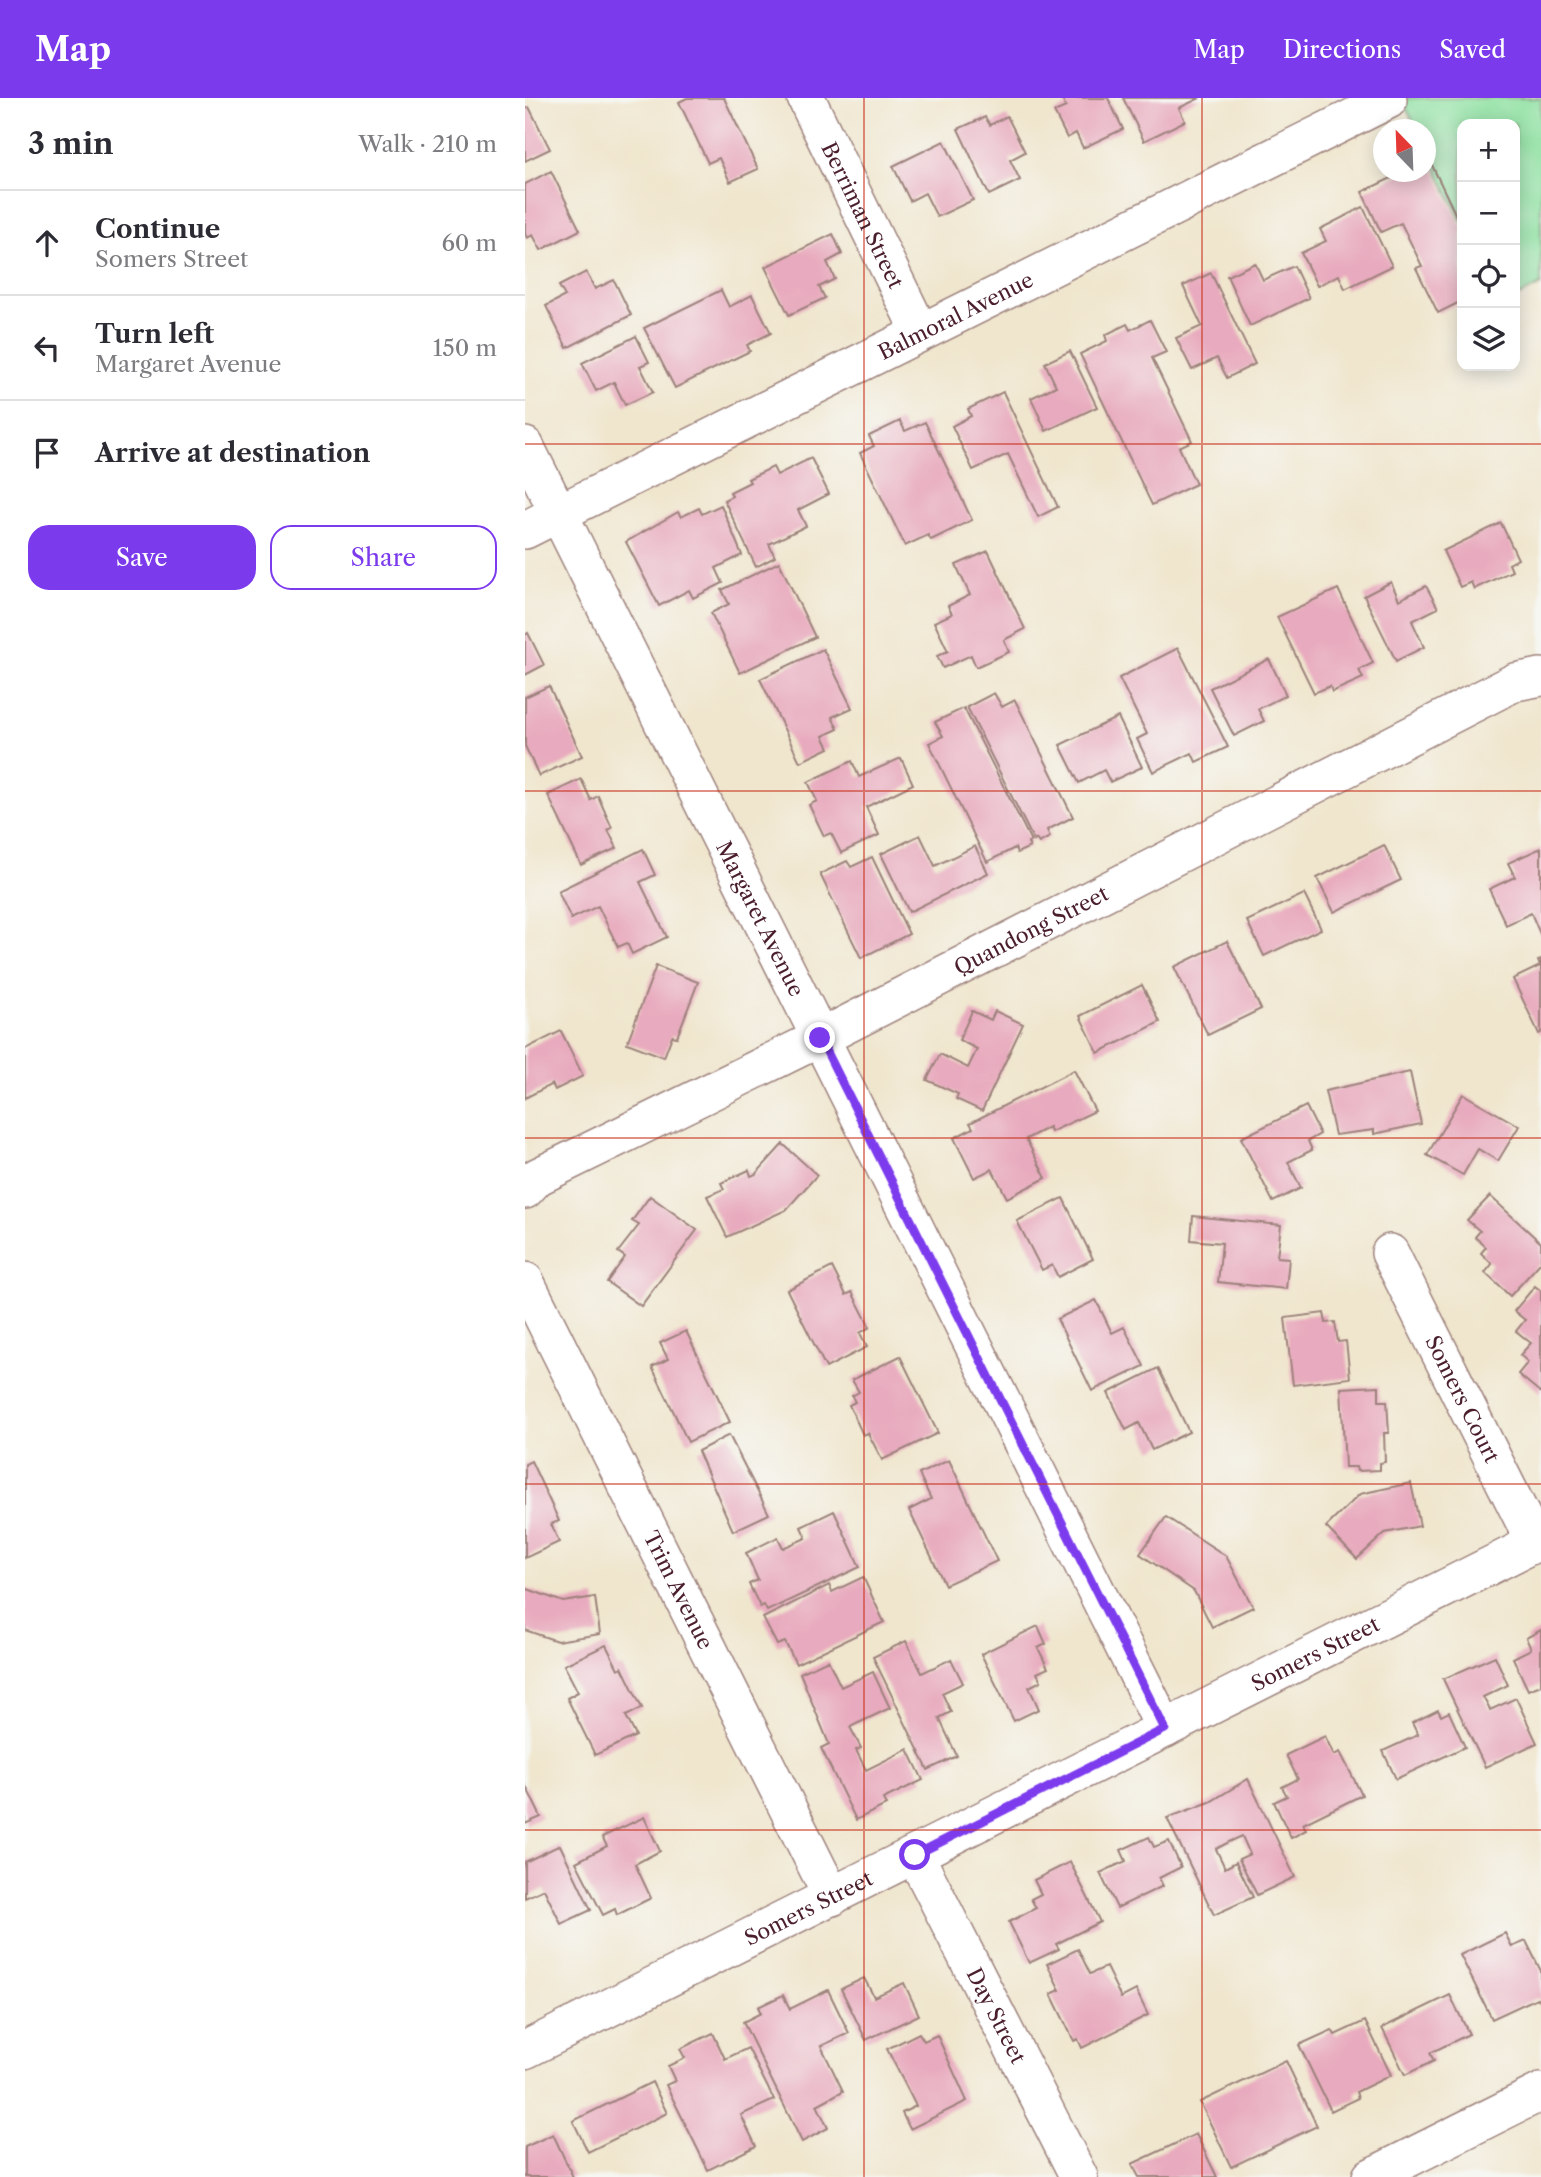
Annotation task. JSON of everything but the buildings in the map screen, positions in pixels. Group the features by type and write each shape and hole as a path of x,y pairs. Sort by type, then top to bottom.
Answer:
{"street":[{"name":"Berriman Street","path":"806,98 920,332"},
{"name":"Balmoral Avenue","path":"525,530 1388,100"},
{"name":"Margaret Avenue","path":"525,446 1165,1729"},
{"name":"Quandong Street","path":"525,1190 537,1177 820,1038 1515,682 1541,677"},
{"name":"Somers Court","path":"1390,1253 1538,1541"},
{"name":"Trim Avenue","path":"525,1281 832,1897"},
{"name":"Somers Street","path":"525,2050 1538,1541"},
{"name":"Day Street","path":"915,1855 1079,2177"},
{"path":"1371,2177 1541,2092"}],"green space":[{"path":"1401,98 1541,98 1541,285 1520,296 1520,119 1457,119 1457,212 1436,168 1436,119 1412,119"}],"route":[{"path":"820,1038 1165,1729 915,1855"}]}
